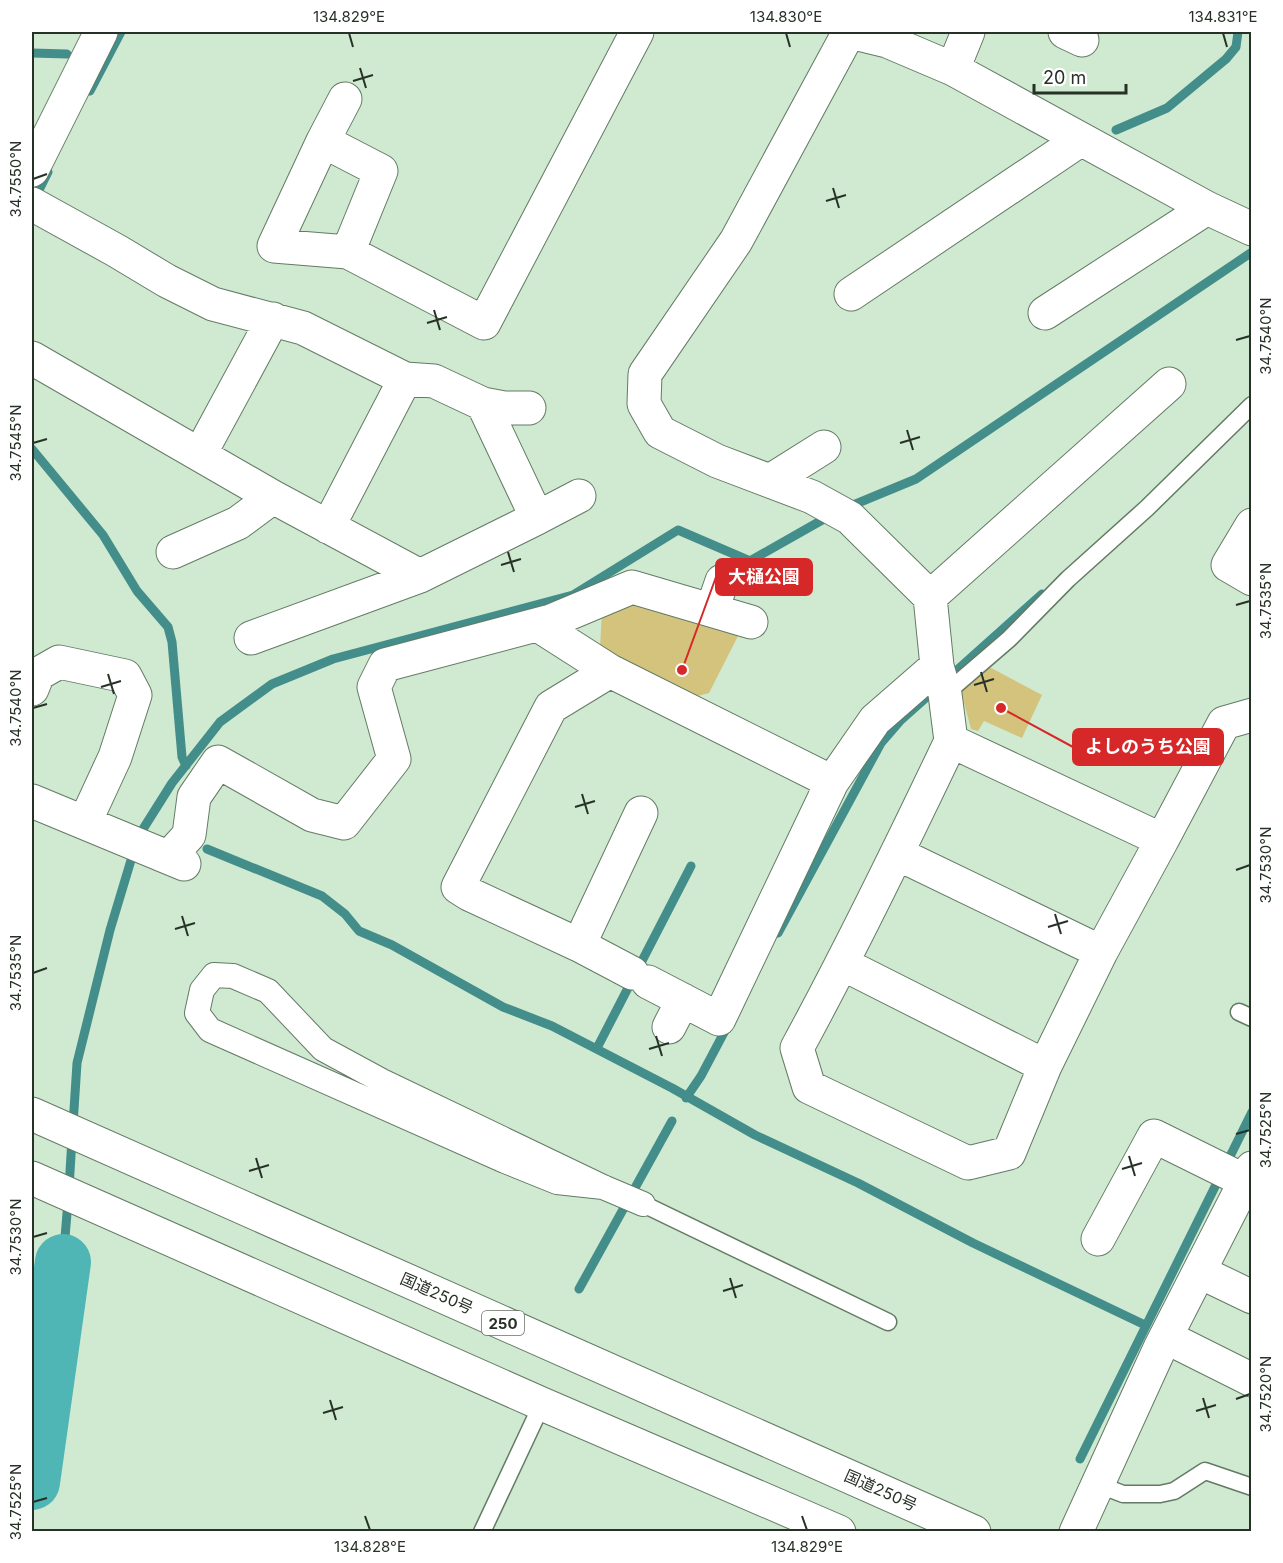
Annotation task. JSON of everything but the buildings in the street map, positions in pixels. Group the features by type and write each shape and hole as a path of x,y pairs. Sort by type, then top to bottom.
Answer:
{"main road":[{"path":"345,99 274,246 348,252 484,323 637,32"},
{"path":"1251,229 1080,140 953,69 887,41 850,32 736,241 645,374 644,404 660,432 717,461 812,497 850,518 930,597 951,741 843,964 797,1048 809,1087 968,1163 1009,1153 1045,1066 1101,952 1224,723 1251,715"},
{"path":"953,69 968,32"},
{"path":"35,156 94,33"},
{"path":"851,294 895,248 1080,140"},
{"path":"323,141 381,171 348,252"},
{"path":"32,204 117,250 167,281 213,304 303,328 405,379 434,381 483,404 504,408 529,408"},
{"path":"1045,313 1207,208"},
{"path":"200,454 273,319"},
{"path":"32,358 273,497 420,576"},
{"path":"328,527 405,379"},
{"path":"930,597 1169,384"},
{"path":"483,404 537,518"},
{"path":"770,481 824,447"},
{"path":"251,638 420,576 579,496"},
{"path":"173,552 238,523 273,497"},
{"path":"1251,525 1227,565 1251,579"},
{"path":"32,801 156,852 189,835 194,797 218,762 312,815 344,823 394,759 374,687 385,665 551,621 632,587 717,596 751,622"},
{"path":"538,624 610,671 832,782"},
{"path":"32,689 38,674 59,662 125,676 135,695 115,757 84,822"},
{"path":"610,671 551,707 458,887 640,977 676,1014 719,1019 832,782 875,720 941,681"},
{"path":"951,741 1162,840"},
{"path":"579,945 641,813"},
{"path":"898,854 1101,952"},
{"path":"843,964 1045,1066"},
{"name":"国道250号","path":"32,1114 974,1532"},
{"path":"1077,1532 1166,1337 1200,1272 1234,1171 1154,1136 1098,1239"},
{"path":"32,1178 542,1404 839,1532"},
{"path":"1200,1272 1251,1297"},
{"path":"1166,1337 1251,1380"}],"street":[{"path":"603,1187 557,1182 210,1030 198,1013 202,990 214,975 233,976 268,991 323,1049 382,1081 643,1204"}],"lane":[{"path":"941,681 1009,639 1068,579 1147,508 1251,405"},
{"path":"643,1204 888,1322"},
{"path":"482,1532 542,1404"},
{"path":"1097,1484 1123,1494 1160,1494 1174,1491 1205,1471 1251,1487"}],"shaded area":[{"path":"630,599 739,634 709,693 694,697 600,647 602,612"},
{"path":"980,662 1042,695 1022,738 984,721 978,731 971,729 958,680"}],"waterway":[{"path":"90,91 121,32"},
{"path":"1116,130 1167,108 1226,59 1236,47 1238,32"},
{"path":"32,53 67,54"},
{"path":"34,200 48,172"},
{"path":"846,508 916,479 1252,252"},
{"path":"32,449 103,535 137,591 168,627 172,642 182,757 186,766"},
{"path":"73,1125 77,1063 110,930 138,837 172,783 220,722 272,684 333,659 573,595 678,530 750,561 831,515"},
{"path":"947,679 1042,594"},
{"path":"778,933 881,743 900,721 937,688"},
{"path":"207,849 322,896 345,914 359,931 392,945 503,1007 552,1026 672,1088 755,1135 858,1183 973,1243 1145,1325"},
{"path":"597,1048 691,866"},
{"path":"686,1098 701,1076 728,1025"},
{"path":"1080,1459 1252,1112"},
{"path":"579,1289 672,1121"},
{"path":"69,1188 72,1139"},
{"path":"63,1262 68,1201"},
{"path":"32,1482 63,1262"}],"place":[{"name":"大樋公園","path":"682,670"},
{"name":"よしのうち公園","path":"1001,708"}]}
